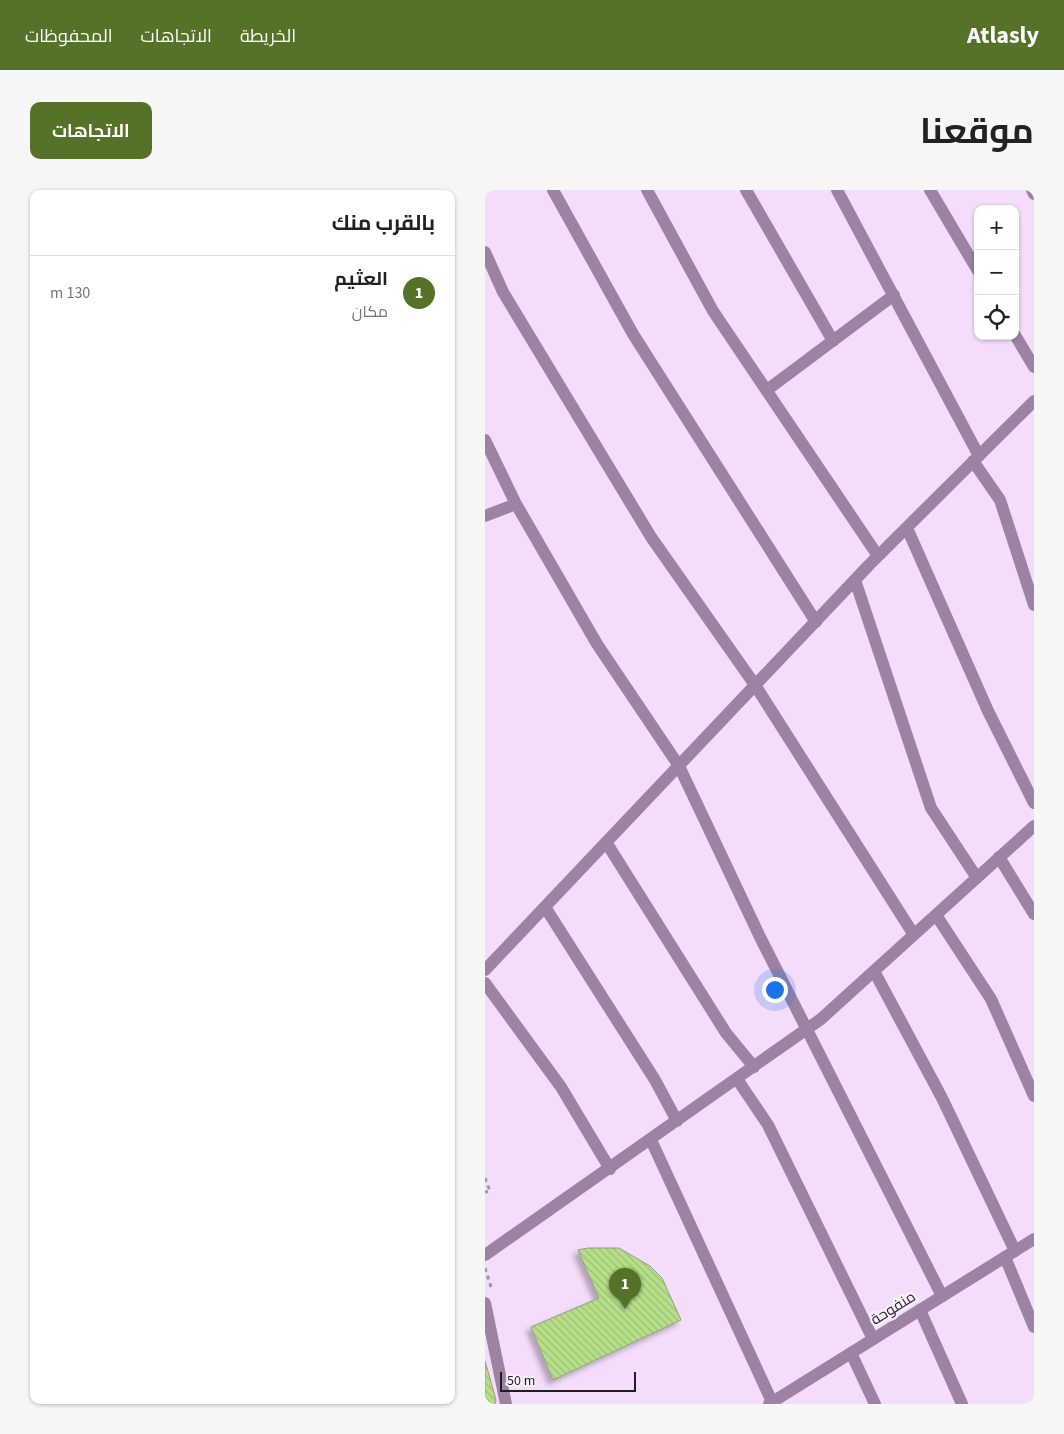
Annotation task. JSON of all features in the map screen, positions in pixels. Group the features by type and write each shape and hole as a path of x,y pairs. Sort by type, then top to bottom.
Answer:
{"street":[{"path":"553,190 633,334 816,622"},
{"path":"647,190 713,310 878,556"},
{"path":"746,190 833,341"},
{"path":"837,190 976,458 1000,500 1034,605"},
{"path":"930,190 974,264"},
{"path":"1032,190 1034,194"},
{"path":"485,252 503,292 651,537 755,686 914,935"},
{"path":"767,390 893,296"},
{"path":"1018,340 1034,367"},
{"path":"485,970 878,556 1034,401"},
{"path":"485,440 516,504 597,644 679,766 760,937 942,1296"},
{"path":"485,516 516,504"},
{"path":"907,528 988,711 1034,803"},
{"path":"855,580 931,808 977,878"},
{"path":"485,1255 807,1029 1034,826"},
{"path":"606,842 726,1033 754,1067"},
{"path":"999,858 1034,914"},
{"path":"545,907 655,1080 677,1121"},
{"path":"936,915 991,998 1034,1096"},
{"path":"875,970 943,1098 1010,1254 1034,1327"},
{"path":"485,983 561,1087 610,1169"},
{"path":"737,1079 768,1124 873,1339"},
{"path":"651,1140 771,1403"},
{"name":"منفوحة","path":"771,1403 1034,1239"},
{"path":"485,1303 506,1404"},
{"path":"920,1310 963,1404"},
{"path":"851,1353 875,1404"}],"path":[{"path":"485,1178 489,1191 485,1192"}],"building":[{"path":"588,1248 619,1248 650,1266 662,1278 681,1320 553,1380 531,1327 599,1298 578,1250"},
{"path":"485,1361 496,1400 495,1404 485,1404"}],"place":[{"name":"العثيم","path":"625,1309"}]}
